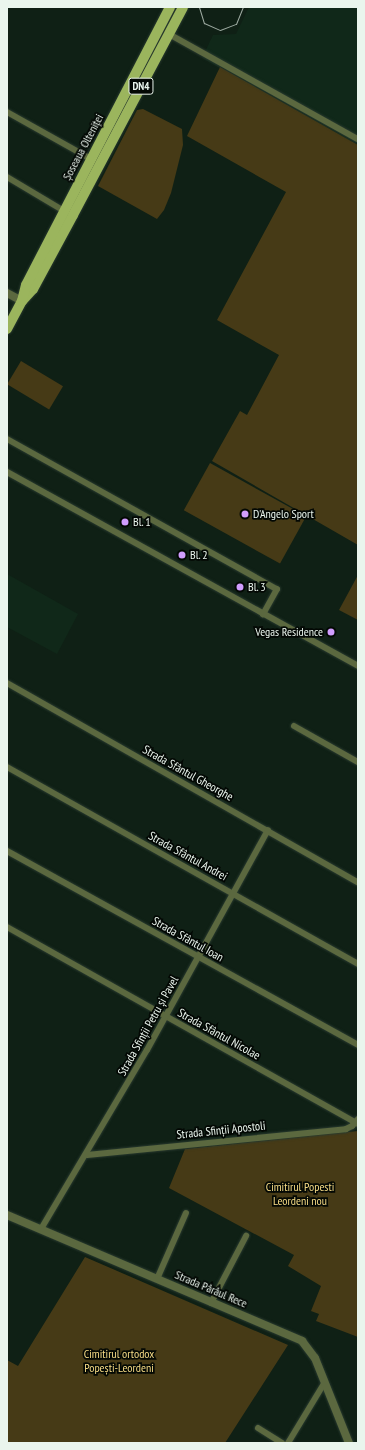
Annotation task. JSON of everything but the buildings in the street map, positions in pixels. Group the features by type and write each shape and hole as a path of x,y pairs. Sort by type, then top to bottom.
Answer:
{"main road":[{"name":"Șoseaua Olteniței","path":"22,301 33,289 170,7"},
{"name":"Șoseaua Olteniței","path":"7,329 22,301 26,285 64,211 96,162 183,7"}],"street":[{"path":"169,34 358,139"},
{"path":"7,112 96,162"},
{"path":"7,178 64,211"},
{"path":"7,293 22,301"},
{"path":"7,439 277,588 263,614"},
{"path":"7,472 358,666"},
{"name":"Strada Sfântul Gheorghe","path":"7,683 358,882"},
{"path":"294,726 358,762"},
{"name":"Strada Sfântul Andrei","path":"7,767 358,964"},
{"name":"Strada Sfinții Petru și Pavel","path":"41,1229 166,1017 268,830"},
{"name":"Strada Sfântul Ioan","path":"7,851 358,1045"},
{"name":"Strada Sfântul Nicolae","path":"7,927 166,1017 357,1122"},
{"name":"Strada Sfinții Apostoli","path":"86,1155 342,1129 349,1128 357,1122"},
{"path":"157,1279 186,1213"},
{"name":"Strada Pârâul Rece","path":"7,1215 305,1343 314,1354 349,1443"},
{"path":"211,1303 246,1236"},
{"path":"288,1443 325,1382"},
{"path":"258,1428 282,1443"}],"shaded area":[{"path":"249,7 358,7 357,145 202,58 213,35 236,34"},
{"path":"7,574 78,614 57,654 7,627"}],"green space":[{"path":"220,67 358,145 358,545 212,461 240,411 247,415 279,355 217,320 286,192 187,136"},
{"path":"143,109 182,129 183,145 171,193 164,210 157,219 98,186 137,110"},
{"path":"21,361 63,386 49,409 7,384"},
{"name":"D'Angelo Sport","path":"210,463 306,516 280,564 184,510"},
{"path":"358,575 358,620 339,610"},
{"name":"Cimitirul Popesti Leordeni nou","path":"358,1131 358,1337 316,1321 319,1314 311,1311 321,1286 288,1266 294,1255 169,1188 185,1149"},
{"name":"Cimitirul ortodox Popești-Leordeni","path":"85,1257 288,1345 225,1443 7,1443 7,1360 18,1366"}],"tram line":[{"path":"199,7 204,23 220,30 236,24 243,7"}],"place":[{"name":"D'Angelo Sport","path":"245,514"},
{"name":"Bl. 1","path":"125,522"},
{"name":"Bl. 2","path":"182,555"},
{"name":"Bl. 3","path":"240,587"},
{"name":"Vegas Residence","path":"331,632"}]}
